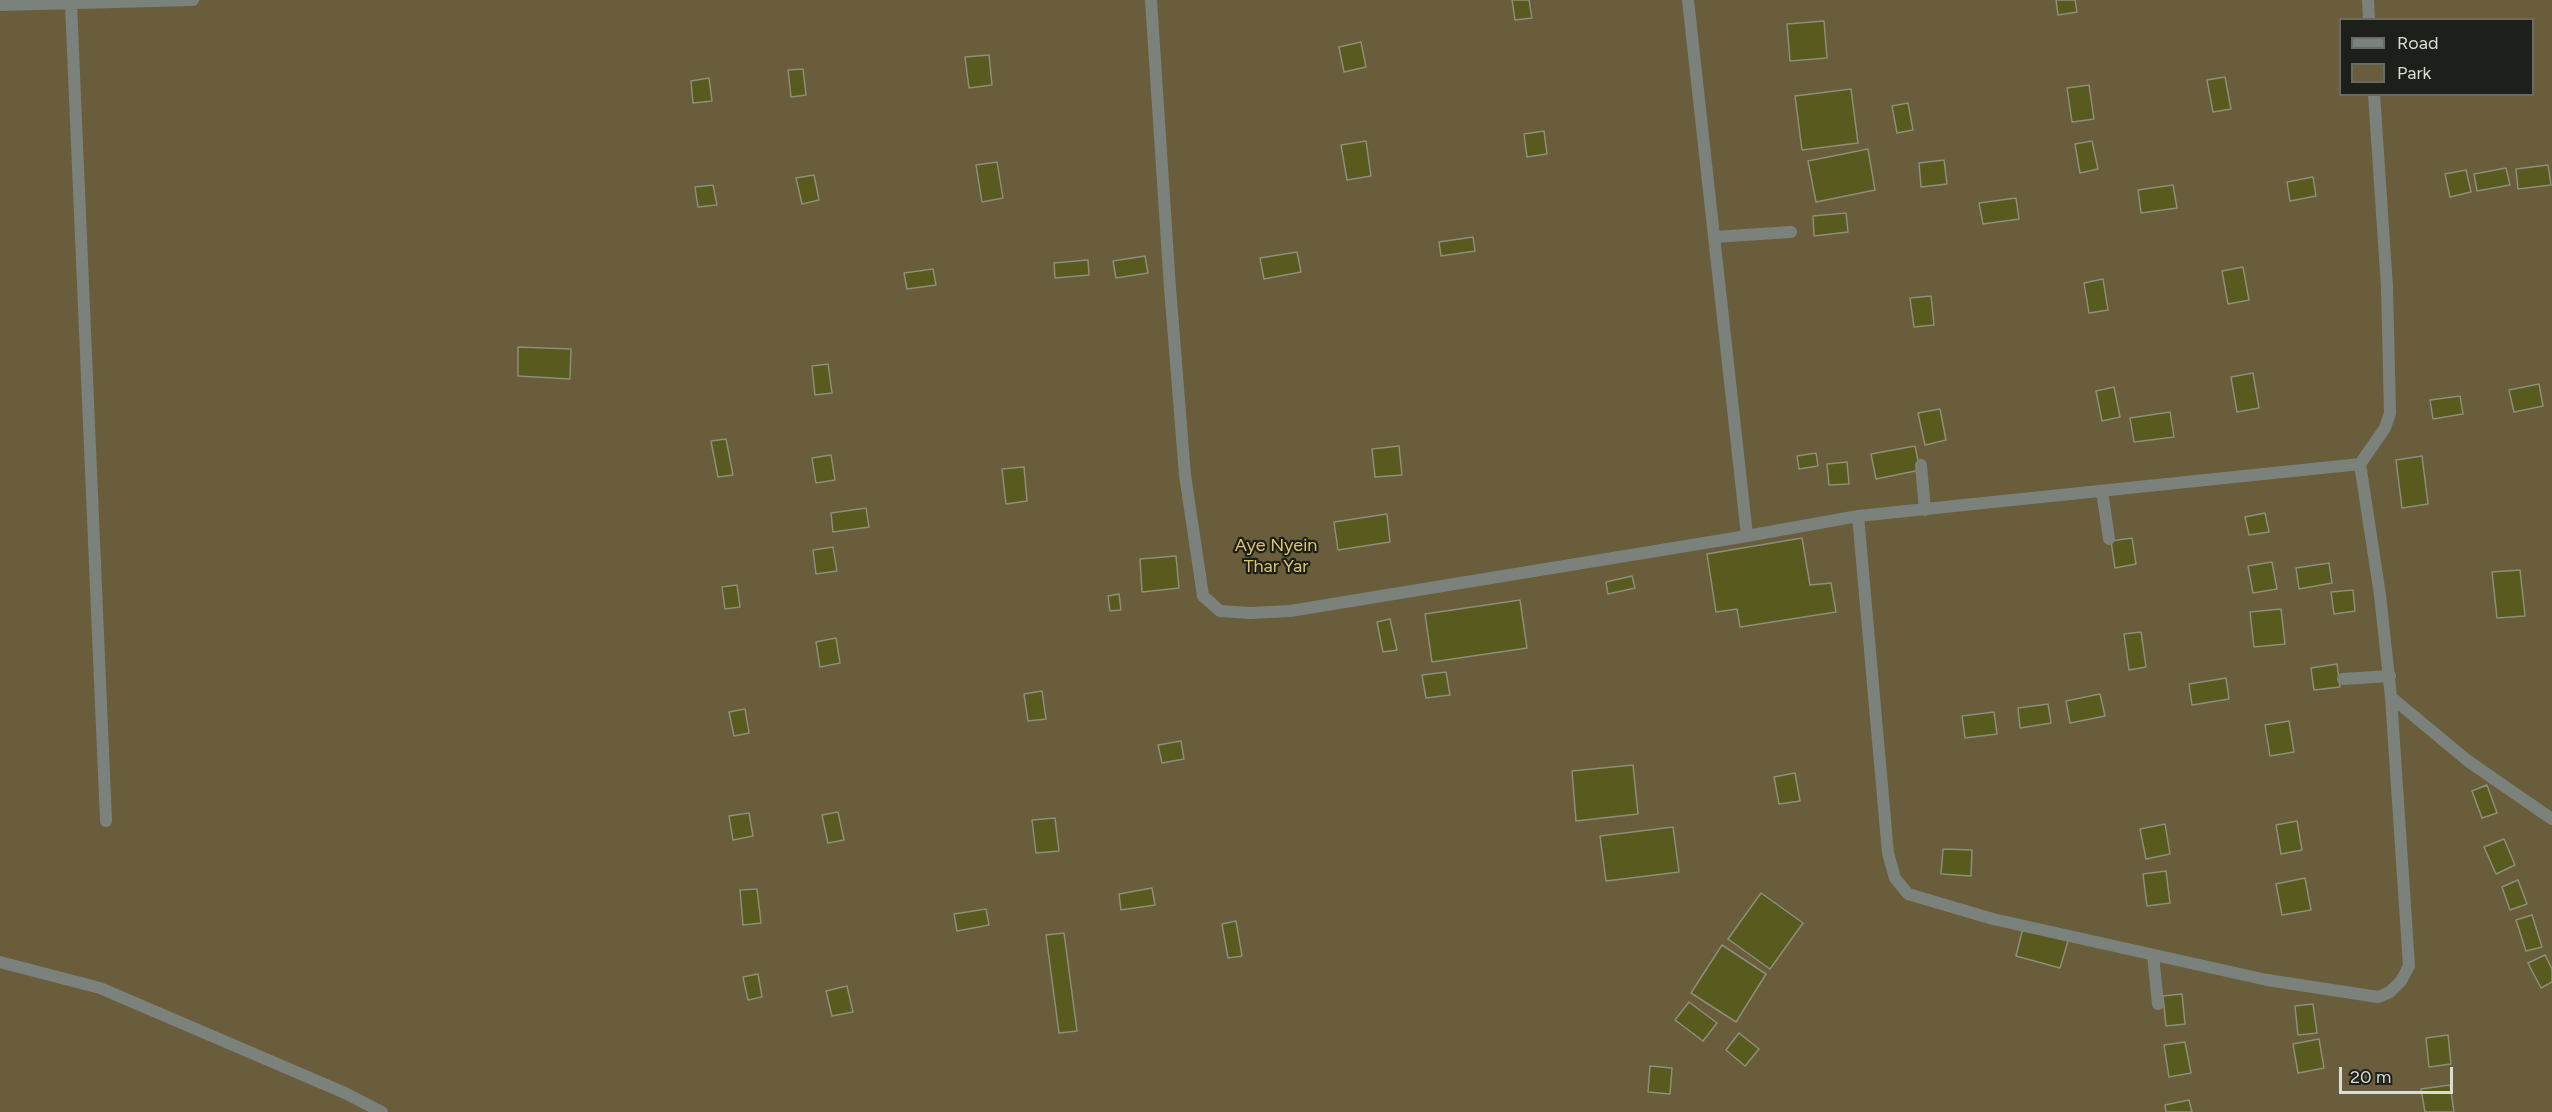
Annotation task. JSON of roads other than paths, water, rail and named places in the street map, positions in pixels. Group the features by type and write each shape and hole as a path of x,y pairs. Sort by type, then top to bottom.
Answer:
{"street":[{"path":"0,5 193,0"},
{"path":"1151,0 1184,463 1203,596 1220,611 1250,613 1290,611 1858,516 2360,464"},
{"path":"1688,0 1747,536"},
{"path":"2368,0 2369,18"},
{"path":"71,3 106,821"},
{"path":"1858,516 1888,853 1895,878 1908,894 1993,919 2267,980 2378,997 2390,992 2401,981 2409,966 2390,676 2360,464 2385,428 2390,413 2387,287 2374,96"},
{"path":"1714,237 1791,232"},
{"path":"1921,465 1925,510"},
{"path":"2102,491 2109,539"},
{"path":"2343,680 2390,676"},
{"path":"2391,697 2468,761 2552,819"},
{"path":"2152,955 2158,1004"},
{"path":"0,962 100,988 345,1093 382,1112"}],"park label":[{"name":"Aye Nyein Thar Yar","path":"1276,556"}]}
